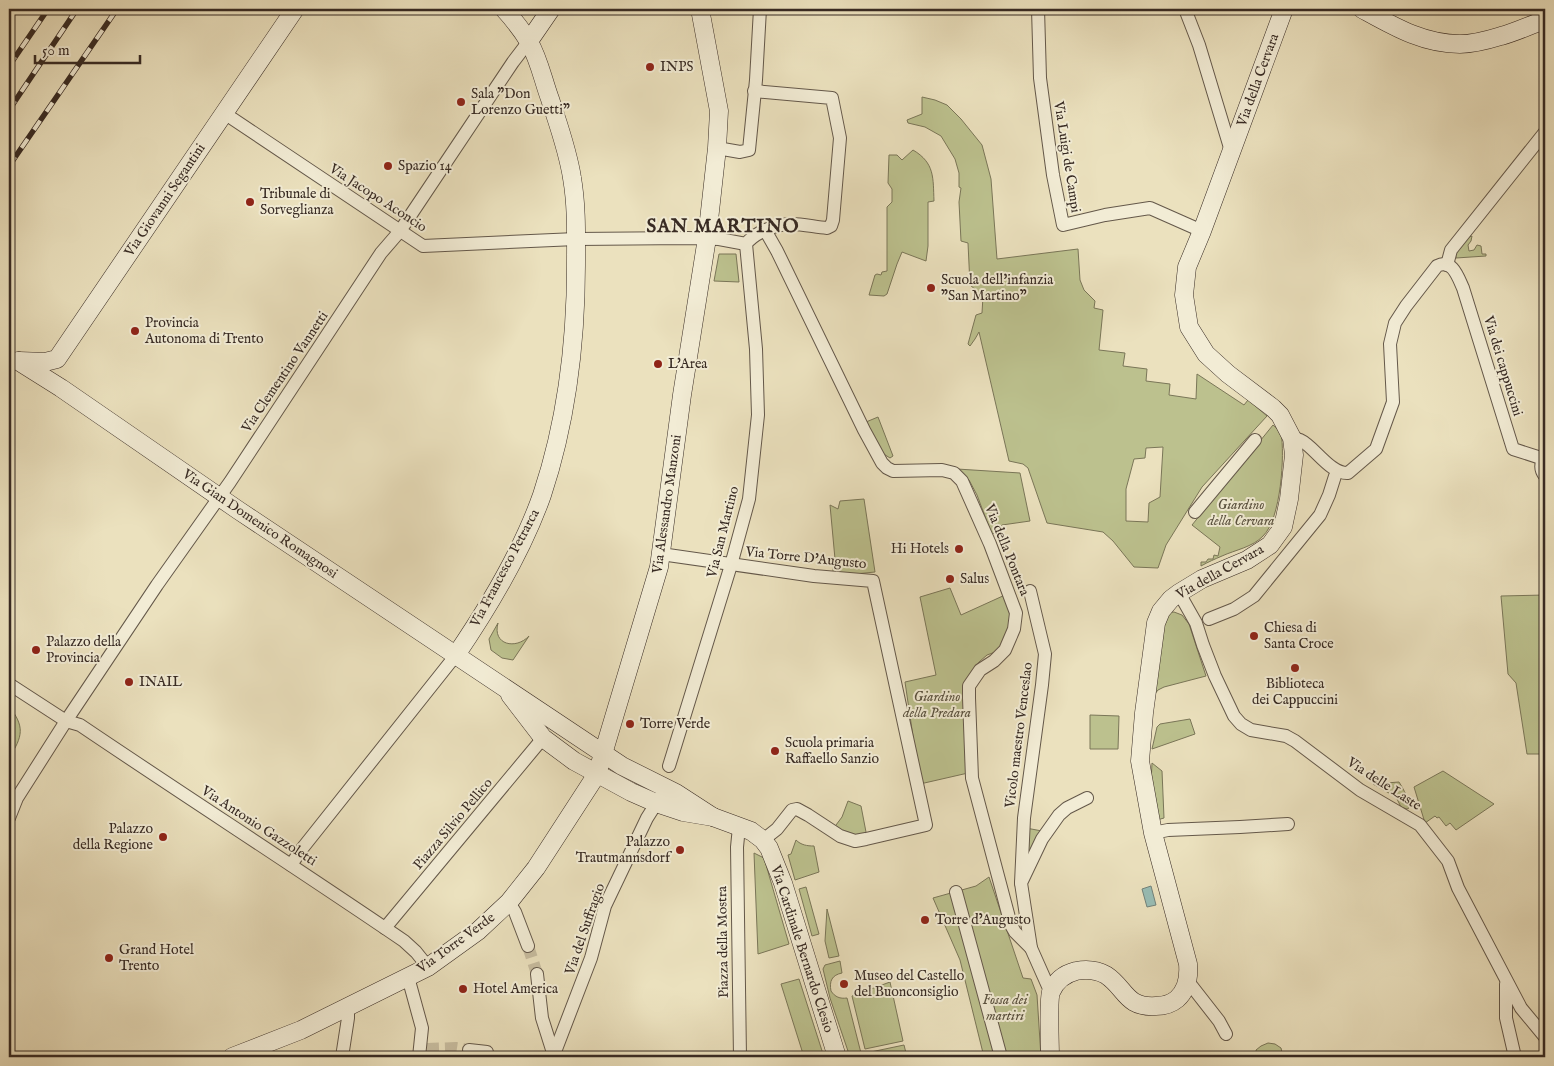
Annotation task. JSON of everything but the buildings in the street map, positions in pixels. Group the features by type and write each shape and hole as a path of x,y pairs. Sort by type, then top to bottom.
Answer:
{"main road":[{"name":"Via Giovanni Segantini","path":"13,362 45,362 57,359 295,9"},
{"name":"Via Francesco Petrarca","path":"456,655 492,599 527,533 542,496 561,428 572,360 576,306 576,239 574,198 568,160 538,61 528,41 504,9"},
{"path":"528,41 551,9"},
{"name":"Via Alessandro Manzoni","path":"597,774 657,576 707,238 719,111 700,9"},
{"name":"Via della Cervara","path":"1187,980 1188,964 1153,833 1140,761 1144,713 1156,623 1161,611 1179,593 1202,579 1247,560 1270,545 1283,527 1289,499 1294,455 1292,438 1280,416 1273,408 1228,374 1206,354 1189,327 1184,295 1188,267 1284,9"},
{"path":"1362,9 1397,28 1426,40 1459,44 1475,43 1504,36 1545,20"},
{"name":"Via Gian Domenico Romagnosi","path":"13,362 61,388 219,498 622,766 676,793 712,817"},
{"name":"Via Gian Domenico Romagnosi","path":"502,685 543,738 574,761 631,792 656,803 683,812 712,817"},
{"name":"Via Torre Verde","path":"232,1057 256,1053 428,967 478,931 509,902 536,868 597,774"},
{"path":"712,817 751,831 763,840"},
{"name":"Via Cardinale Bernardo Clesio","path":"763,840 769,848 783,883 837,1057"},
{"path":"1050,1057 1051,993 1060,978 1068,973 1087,970 1096,971 1111,978 1133,1002 1150,1007 1172,1003 1180,996 1187,980"}],"street":[{"path":"717,148 740,152 749,150 760,9"},
{"name":"Via Luigi de Campi","path":"1038,9 1040,78 1053,175 1063,225 1105,215 1150,208 1202,231"},
{"name":"Via della Cervara","path":"1184,9 1199,45 1231,151"},
{"name":"Via Clementino Vannetti","path":"9,818 18,798 66,720 157,585 219,498 382,253 400,231 528,41"},
{"path":"746,244 753,235 789,224 827,228 831,226 840,138 832,98 754,92"},
{"name":"Via Jacopo Aconcio","path":"224,113 423,246 624,238 707,238 746,244"},
{"path":"1292,438 1301,440 1325,461 1344,474 1348,474 1376,449 1393,402 1390,344 1395,323 1437,266 1441,264 1447,265 1450,250 1545,132"},
{"name":"Via della Pontara","path":"765,230 882,464 893,471 942,470 954,474 962,481 990,544 1016,613 1014,629 1005,650 994,661 980,670 969,686 972,778 1010,925 1031,948"},
{"name":"Via San Martino","path":"669,766 731,565 749,498 758,415 752,298 746,244"},
{"name":"Via dei cappuccini","path":"1447,265 1453,268 1463,288 1513,449 1545,458 1541,465 1545,476"},
{"path":"1194,512 1255,440"},
{"path":"1209,619 1234,609 1254,596 1320,514 1329,495 1334,476"},
{"name":"Via Torre D'Augusto","path":"661,554 820,577 873,580 926,825 855,841 840,836 797,809 792,810 777,829 763,840"},
{"name":"Vicolo maestro Venceslao","path":"1030,591 1045,654 1024,818 1021,883 1031,948"},
{"name":"Via delle Laste","path":"1179,593 1196,623 1215,676 1234,716 1246,728 1286,736 1295,741 1360,790 1420,825 1448,861 1458,888 1521,1008 1545,1037"},
{"name":"Via Francesco Petrarca","path":"291,865 456,655"},
{"name":"Via Antonio Gazzoletti","path":"9,684 66,720 80,725 385,928 416,952 428,967"},
{"name":"Piazza Silvio Pellico","path":"385,928 543,738"},
{"name":"Via del Suffragio","path":"554,1056 592,958 606,906 647,818 666,788"},
{"path":"1021,883 1042,839 1059,815 1067,808 1087,798"},
{"path":"1153,833 1168,830 1288,824"},
{"name":"Piazza della Mostra","path":"739,827 737,847 740,1057"},
{"path":"956,892 1001,1057"},
{"path":"509,902 515,912 528,946"},
{"path":"1031,948 1051,993"},
{"path":"537,974 542,1018 554,1056"},
{"path":"408,977 422,1028 422,1052"},
{"path":"1187,980 1219,1021 1226,1034"},
{"path":"1506,982 1506,1018 1515,1057"},
{"path":"342,1057 348,1006"},
{"path":"469,1050 488,1052"}],"green space":[{"path":"922,97 947,105 982,145 991,179 997,259 1078,249 1080,280 1084,290 1095,301 1094,308 1103,310 1099,350 1125,353 1123,366 1147,369 1146,381 1170,384 1169,395 1196,399 1197,374 1244,405 1248,400 1267,416 1202,487 1166,545 1158,568 1134,567 1113,541 1103,532 1047,523 1028,468 1023,464 1009,461 979,332 970,346 968,344 976,315 982,313 983,296 970,285 968,243 961,241 959,202 961,188 959,187 959,173 955,159 941,136 925,127 908,123 907,120 922,114","holes":["1163,447 1160,497 1149,503 1148,522 1126,521 1126,489 1134,459 1145,458 1146,448"]},
{"path":"913,150 925,160 933,178 934,201 928,202 926,261 902,252 887,294 884,296 869,295 875,275 881,275 882,272 887,271 887,207 892,202 892,189 888,183 889,155 897,155 902,160"},
{"path":"1472,236 1468,245 1469,251 1474,250 1477,245 1481,246 1482,254 1486,254 1486,256 1456,258 1455,250 1466,238"},
{"path":"719,254 736,254 739,282 714,281"},
{"path":"878,417 893,456 890,458 879,451 866,422"},
{"name":"Giardino della Cervara","path":"1273,425 1281,432 1282,471 1278,502 1269,528 1254,543 1201,566 1201,562 1213,559 1214,555 1218,556 1220,547 1192,525"},
{"path":"957,469 1020,473 1030,521 1002,525 992,535 977,495 969,480"},
{"path":"864,499 875,572 855,574 833,573 833,562 835,559 830,505 838,509 840,501"},
{"name":"Giardino della Predara","path":"950,588 961,615 1005,595 1011,617 1009,631 998,651 987,655 979,662 967,680 968,773 920,784 905,682 936,675 920,597"},
{"path":"1545,595 1545,754 1527,754 1516,683 1508,674 1501,596"},
{"path":"1174,612 1182,615 1189,624 1206,676 1164,687 1154,695 1164,613"},
{"path":"498,623 498,636 506,643 518,643 529,636 513,660 502,658 491,650 489,639"},
{"path":"9,706 18,720 20,732 17,744 9,758"},
{"path":"1090,715 1119,716 1118,749 1090,749"},
{"path":"1190,719 1195,734 1152,749 1157,727 1160,724"},
{"path":"1152,763 1162,771 1164,818 1157,820 1151,783"},
{"path":"1443,771 1494,804 1456,830 1450,823 1446,826 1439,817 1435,816 1425,823 1414,787"},
{"path":"1399,782 1407,798 1409,808 1407,809 1401,807 1396,797 1373,784"},
{"path":"848,801 861,806 866,832 862,835 854,836 833,829 842,817"},
{"path":"1026,828 1042,831 1028,863"},
{"path":"796,840 804,845 814,846 819,872 795,880 788,855 791,854"},
{"path":"754,853 764,858 789,944 758,954"},
{"name":"Fossa dei martiri","path":"989,877 1023,978 1031,979 1037,995 1041,1057 984,1057 960,960 933,898 976,886"},
{"path":"806,887 819,934 812,936 799,889"},
{"path":"827,909 839,956 829,958 825,941"},
{"path":"840,961 842,973 832,979 830,984 831,991 838,997 847,998 862,1057 850,1057 830,998 823,969 825,965"},
{"path":"799,979 824,1057 804,1057 781,984"},
{"path":"890,982 903,1041 865,1049 852,996"},
{"path":"1268,1043 1275,1044 1281,1048 1283,1057 1257,1057 1256,1050"},
{"path":"904,1045 907,1057 867,1057 866,1053"}],"water":[{"path":"1151,886 1156,905 1147,907 1142,889"}],"tunnel":[{"path":"528,946 537,974"},
{"path":"427,1049 456,1048 469,1050"}],"railway":[{"path":"9,66 48,9"},
{"path":"9,110 77,9"},
{"path":"9,166 117,9"}],"place":[{"name":"INPS","path":"650,67"},
{"name":"Sala \"Don Lorenzo Guetti\"","path":"461,102"},
{"name":"Spazio 14","path":"388,166"},
{"name":"Tribunale di Sorveglianza","path":"250,202"},
{"name":"Scuola dell'infanzia \"San Martino\"","path":"931,288"},
{"name":"Provincia Autonoma di Trento","path":"135,331"},
{"name":"L'Area","path":"658,364"},
{"name":"Hi Hotels","path":"959,549"},
{"name":"Salus","path":"950,579"},
{"name":"Chiesa di Santa Croce","path":"1254,636"},
{"name":"Palazzo della Provincia","path":"36,650"},
{"name":"Biblioteca dei Cappuccini","path":"1295,668"},
{"name":"INAIL","path":"129,682"},
{"name":"Torre Verde","path":"630,724"},
{"name":"Scuola primaria Raffaello Sanzio","path":"775,751"},
{"name":"Palazzo della Regione","path":"163,837"},
{"name":"Palazzo Trautmannsdorf","path":"680,850"},
{"name":"Torre d’Augusto","path":"925,920"},
{"name":"Grand Hotel Trento","path":"109,958"},
{"name":"Museo del Castello del Buonconsiglio","path":"844,984"},
{"name":"Hotel America","path":"463,989"}],"district":[{"name":"SAN MARTINO","path":"723,227"}]}
